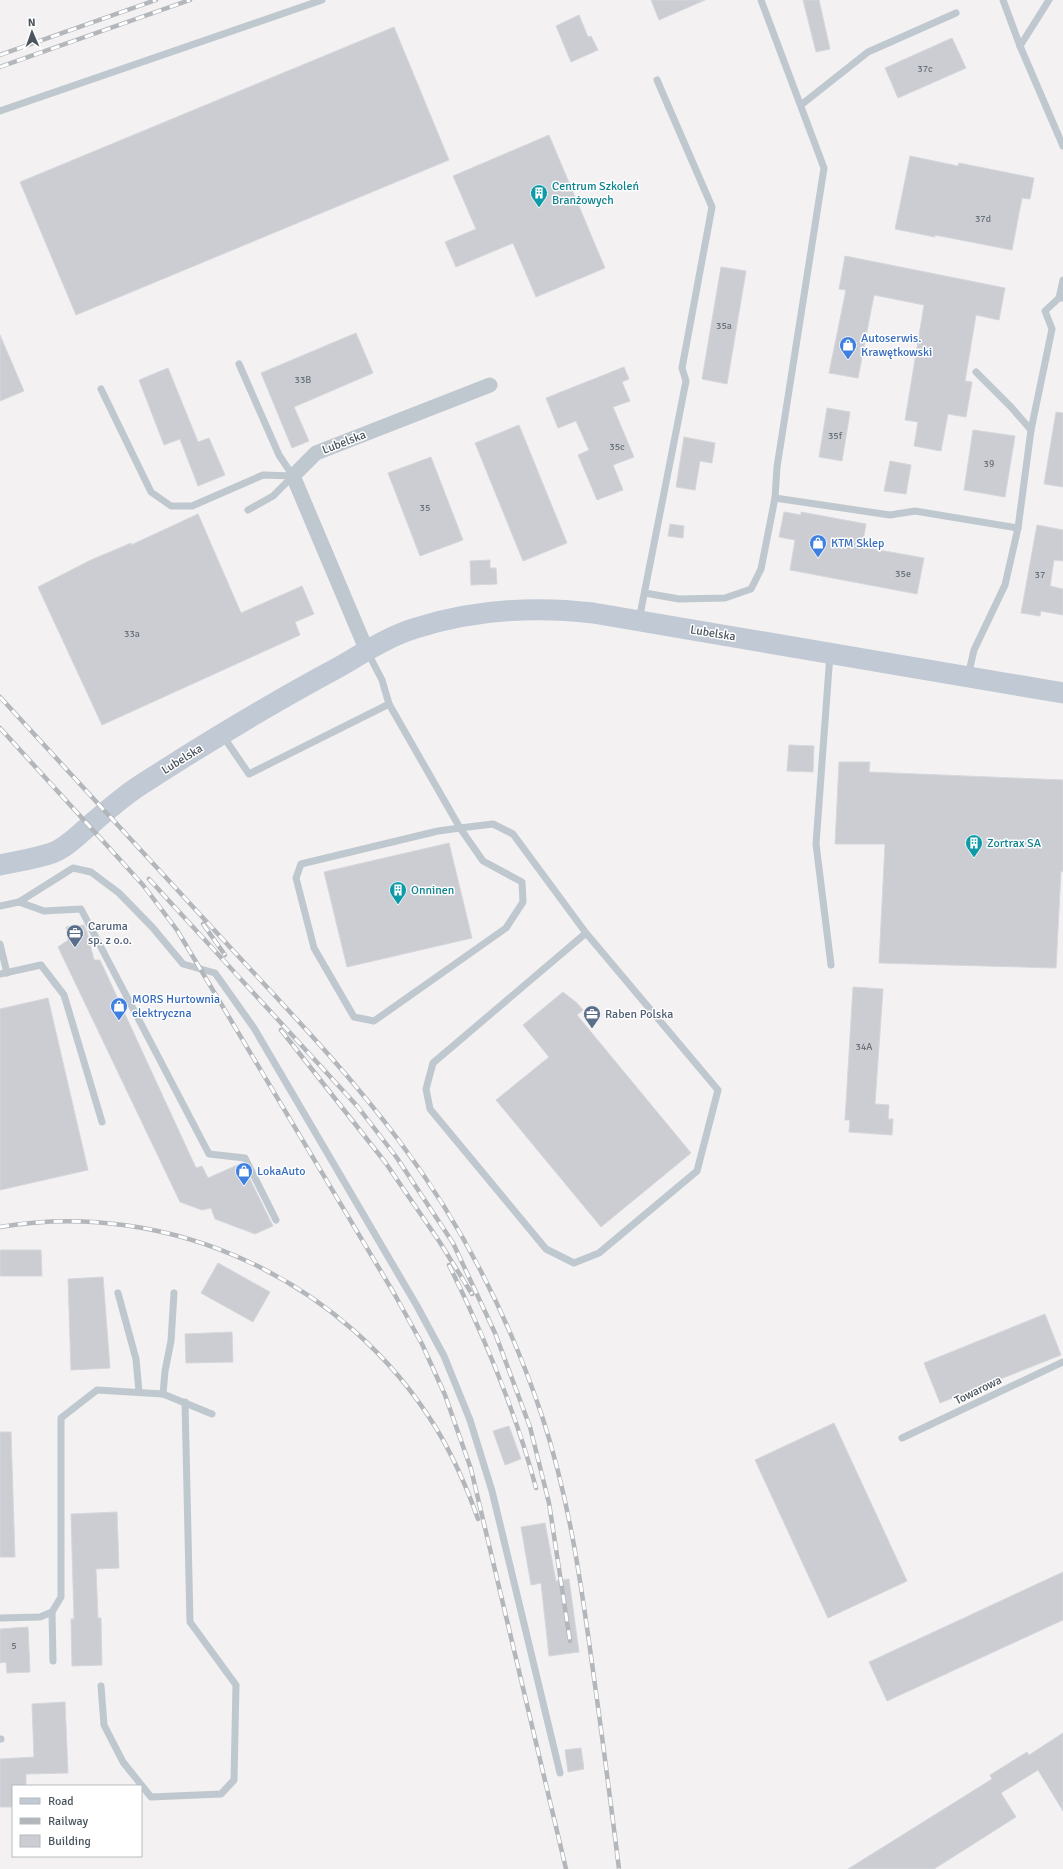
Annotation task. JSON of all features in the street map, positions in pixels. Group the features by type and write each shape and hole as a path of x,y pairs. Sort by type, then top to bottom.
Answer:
{"street":[{"name":"Lubelska","path":"293,476 316,453 490,385"},
{"path":"293,476 367,651"},
{"name":"Lubelska","path":"0,865 53,852 74,839 131,792 222,734 367,651 414,628 442,620 499,612 564,610 639,620 1063,693"}],"lane":[{"path":"0,111 322,0"},
{"path":"645,593 679,599 725,598 752,589 761,569 776,498 777,467 824,168 762,0"},
{"path":"1003,0 1020,46 1063,146"},
{"path":"1020,46 1049,0"},
{"path":"801,105 868,52 956,13"},
{"path":"639,620 686,381 682,368 712,207 657,80"},
{"path":"968,676 974,650 1005,585 1018,528 1031,430 1052,329 1045,311 1061,298 1063,280"},
{"path":"239,364 279,455 293,476"},
{"path":"976,372 1011,407 1031,430"},
{"path":"101,389 151,492 171,506 192,506 263,475 293,476"},
{"path":"248,510 273,496 293,476"},
{"path":"776,498 890,515 915,511 1018,528"},
{"path":"367,651 382,680 390,704 460,828 483,861 522,882 523,902 506,928 374,1021 354,1017 314,948 296,878 301,864 438,831 460,828 493,824 513,834 586,933 718,1090 697,1171 599,1253 574,1263 546,1249 430,1109 426,1088 433,1063 586,933"},
{"path":"830,652 816,844 832,965"},
{"path":"222,734 249,774 390,704"},
{"path":"0,906 19,902 73,868 91,872 119,893 153,928 183,964 214,973 254,1028 444,1356 470,1420 492,1491 560,1773"},
{"path":"19,902 44,911 81,909 210,1154 245,1158 276,1220"},
{"path":"0,944 3,973 41,965 64,995 102,1122"},
{"path":"118,1293 136,1360 139,1392"},
{"path":"163,1394 165,1371 171,1341 174,1293"},
{"name":"Towarowa","path":"902,1438 1063,1362"},
{"path":"0,1618 40,1617 52,1612 62,1597 61,1418 97,1390 163,1394 212,1414"},
{"path":"142,1786 151,1797 221,1794 234,1780 236,1685 190,1622 185,1402"},
{"path":"52,1612 53,1661"},
{"path":"101,1686 104,1725 123,1762 141,1785"}],"building":[{"path":"651,0 705,0 659,20"},
{"path":"803,0 819,0 830,49 816,52"},
{"path":"579,15 588,37 591,36 598,50 571,62 556,26"},
{"path":"394,27 449,160 76,315 20,182"},
{"path":"952,38 966,68 898,98 885,68"},
{"name":"Centrum Szkoleń Branżowych","path":"549,135 605,268 536,297 513,243 456,267 445,242 476,229 453,176"},
{"path":"910,156 958,166 959,163 1034,178 1030,199 1022,198 1012,250 895,229"},
{"path":"845,256 1005,288 999,320 976,315 965,381 972,382 966,417 948,414 941,451 914,446 918,422 905,420 924,305 874,295 858,378 829,373 846,290 839,289"},
{"path":"721,267 746,271 727,384 702,379"},
{"path":"356,333 373,373 294,407 309,441 292,448 261,373"},
{"path":"0,335 24,391 0,401"},
{"path":"624,367 629,379 622,382 630,401 613,407 634,457 613,465 623,490 597,500 578,455 589,450 576,421 558,428 546,398"},
{"path":"168,368 198,442 209,438 225,475 198,486 180,439 164,445 139,380"},
{"path":"827,408 850,412 842,461 819,457"},
{"path":"1056,412 1063,413 1063,487 1044,484"},
{"path":"519,425 567,543 523,561 475,443"},
{"path":"973,430 1015,436 1005,497 964,490"},
{"path":"684,437 715,443 712,463 700,461 695,490 676,487"},
{"path":"431,457 463,540 420,556 388,473"},
{"path":"890,461 911,465 906,494 884,491"},
{"path":"784,512 801,515 801,512 866,524 862,547 924,558 917,594 790,570 795,540 779,537"},
{"path":"198,514 241,613 302,586 314,614 295,622 300,635 102,725 38,587 91,560 131,543 131,545"},
{"path":"670,524 684,526 683,538 668,536"},
{"path":"1037,525 1063,530 1063,561 1054,560 1050,586 1063,589 1063,615 1041,611 1040,616 1021,613"},
{"path":"490,560 490,568 496,568 497,584 471,585 470,561"},
{"path":"789,745 814,746 813,772 787,771"},
{"name":"Zortrax SA","path":"839,762 870,762 869,772 1063,780 1063,872 1061,871 1056,968 879,963 885,844 835,844"},
{"name":"Onninen","path":"449,843 472,938 347,967 324,872"},
{"path":"84,925 94,960 100,960 196,1168 202,1166 208,1178 242,1163 273,1226 255,1234 215,1219 211,1208 202,1210 180,1202 58,947 68,940 66,927"},
{"path":"853,987 883,989 875,1104 889,1105 888,1119 893,1119 892,1135 849,1132 850,1120 845,1120"},
{"path":"563,992 583,1010 577,1015 691,1153 601,1227 496,1100 549,1057 523,1025"},
{"path":"48,998 88,1170 0,1190 0,1009"},
{"path":"0,1250 41,1250 42,1276 0,1276"},
{"path":"218,1263 270,1292 253,1322 201,1293"},
{"path":"103,1277 110,1368 71,1370 68,1279"},
{"path":"1045,1314 1061,1355 940,1403 924,1363"},
{"path":"232,1332 233,1362 186,1363 185,1334"},
{"path":"834,1423 907,1581 828,1618 755,1460"},
{"path":"509,1426 521,1459 505,1465 493,1431"},
{"path":"0,1432 11,1432 15,1557 0,1557"},
{"path":"117,1512 119,1568 96,1569 98,1618 101,1618 102,1665 72,1666 71,1619 74,1619 71,1514"},
{"path":"545,1523 556,1581 569,1579 579,1652 549,1656 541,1583 531,1585 521,1527"},
{"path":"1063,1572 1063,1620 887,1701 869,1662"},
{"path":"28,1627 30,1672 7,1673 6,1662 0,1663 0,1629"},
{"path":"65,1702 68,1773 26,1774 26,1785 12,1785 12,1807 0,1807 0,1759 34,1757 32,1704"},
{"path":"1063,1733 1063,1811 1038,1770 1001,1793 1016,1817 934,1869 848,1869 992,1779 990,1775 1027,1752 1029,1755"},
{"path":"581,1748 584,1769 568,1772 565,1750"}],"railway":[{"path":"0,55 156,0"},
{"path":"0,67 190,0"},
{"path":"0,697 295,1017 380,1116 423,1174 444,1206 482,1273 515,1343 529,1379 552,1448 568,1513 585,1611 619,1869"},
{"path":"0,728 143,885 177,930 395,1295 422,1344 445,1395 471,1469 566,1869"},
{"path":"149,879 358,1107 397,1158 453,1243 495,1333 530,1427 549,1503 570,1641"},
{"path":"203,924 225,955"},
{"path":"281,1030 385,1162 439,1241 472,1294"},
{"path":"0,1227 64,1221 127,1226 189,1239 248,1262 303,1292 354,1330 398,1376 436,1428 459,1472 478,1519"},
{"path":"449,1265 487,1347 509,1402 536,1488"}],"place":[{"name":"Centrum Szkoleń Branżowych","path":"539,208"},
{"name":"Autoserwis. Krawętkowski","path":"848,360"},
{"name":"KTM Sklep","path":"818,558"},
{"name":"Zortrax SA","path":"974,858"},
{"name":"Onninen","path":"398,905"},
{"name":"Caruma sp. z o.o.","path":"75,948"},
{"name":"MORS Hurtownia elektryczna","path":"119,1021"},
{"name":"Raben Polska","path":"592,1029"},
{"name":"LokaAuto","path":"244,1186"}]}
